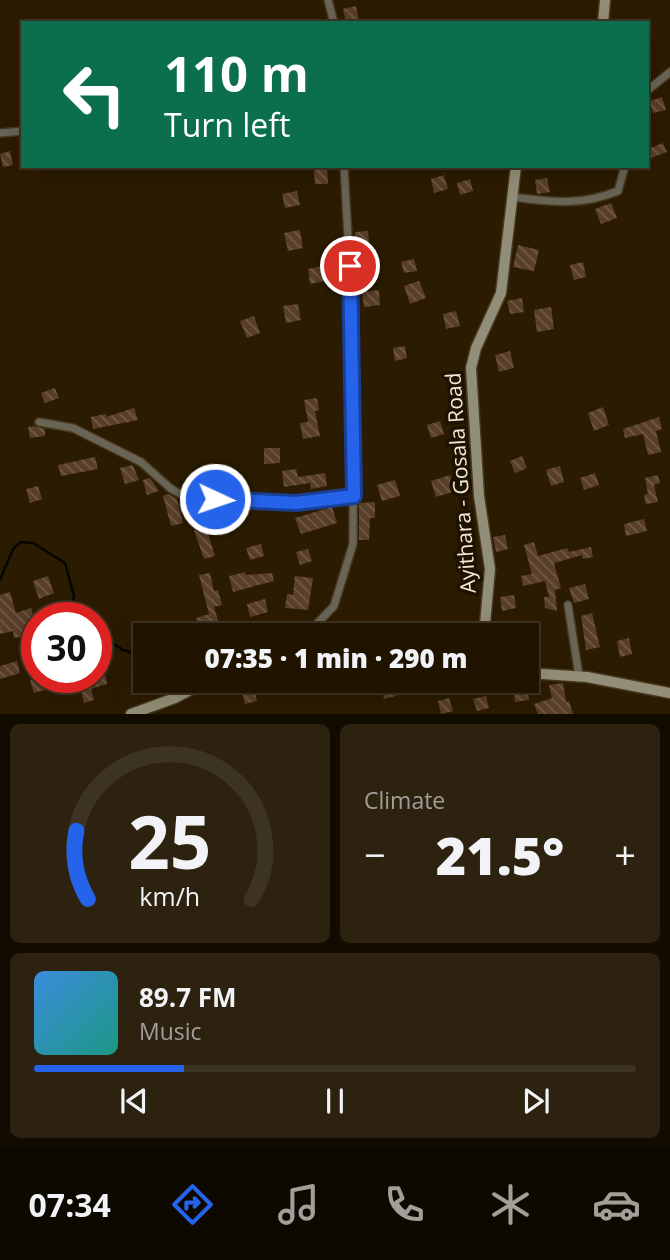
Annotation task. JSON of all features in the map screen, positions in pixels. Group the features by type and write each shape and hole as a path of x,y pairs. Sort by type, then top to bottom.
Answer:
{"main road":[{"path":"603,21 605,0"},
{"name":"Ayithara - Gosala Road","path":"485,623 490,569 479,496 471,368 475,348 501,293 516,168"},
{"path":"539,674 579,676 670,693"},
{"path":"131,714 184,693"}],"street":[{"path":"328,0 333,21"},
{"path":"649,89 670,72"},
{"path":"0,133 21,131"},
{"path":"318,623 334,606 353,544 354,344 344,168"},
{"path":"513,197 554,202 593,201 618,191 624,168"},
{"path":"39,422 73,428 141,462 170,488 187,498 296,503 354,496"},
{"path":"568,605 579,676"}],"building":[{"path":"356,6 359,21 346,21 343,9"},
{"path":"662,97 666,110 653,113 650,101"},
{"path":"663,143 667,152 649,159 649,149"},
{"path":"10,151 13,165 3,167 0,154"},
{"path":"327,169 328,184 315,184 314,170"},
{"path":"444,175 448,189 434,193 431,179"},
{"path":"547,178 550,192 537,194 535,180"},
{"path":"470,179 473,191 460,195 457,183"},
{"path":"297,191 300,205 285,208 282,194"},
{"path":"611,203 617,218 601,224 595,209"},
{"path":"300,230 303,248 288,251 284,233"},
{"path":"368,231 369,243 355,244 355,232"},
{"path":"518,245 539,250 534,271 513,267"},
{"path":"366,256 370,268 356,272 355,259"},
{"path":"414,259 417,271 404,273 401,262"},
{"path":"583,262 586,277 574,280 570,265"},
{"path":"322,266 325,281 310,284 308,269"},
{"path":"419,281 426,298 410,304 404,286"},
{"path":"379,290 380,305 364,307 362,292"},
{"path":"522,298 524,312 510,314 507,301"},
{"path":"298,304 301,320 286,323 283,306"},
{"path":"551,307 554,329 537,332 534,310"},
{"path":"456,311 460,326 446,329 443,314"},
{"path":"254,316 260,333 247,338 240,321"},
{"path":"405,346 407,358 395,361 393,348"},
{"path":"510,351 514,368 499,372 495,355"},
{"path":"55,388 59,398 45,403 41,393"},
{"path":"317,398 319,410 315,411 320,436 303,439 300,423 308,422 304,400"},
{"path":"603,407 609,425 594,431 588,413"},
{"path":"134,408 138,420 93,429 91,417 106,414 106,417"},
{"path":"659,417 662,429 656,431 661,452 648,455 643,434 625,438 623,429"},
{"path":"440,421 444,434 431,438 427,425"},
{"path":"28,427 45,429 45,436 30,438"},
{"path":"264,448 280,448 280,463 264,464"},
{"path":"522,456 527,468 515,473 510,461"},
{"path":"95,457 98,469 61,476 58,465"},
{"path":"133,465 139,480 125,484 120,468"},
{"path":"560,466 564,482 551,486 546,470"},
{"path":"296,469 298,477 325,473 327,486 311,489 310,483 284,487 282,471"},
{"path":"595,473 599,485 584,490 580,478"},
{"path":"450,475 456,491 436,497 431,481"},
{"path":"658,475 660,483 654,485 658,502 646,504 644,495 648,494 645,478"},
{"path":"150,478 159,491 147,495 143,480"},
{"path":"395,480 400,496 382,501 377,485"},
{"path":"38,486 42,499 30,503 26,489"},
{"path":"168,494 177,499 183,523 171,526 163,496"},
{"path":"375,502 375,518 370,518 369,540 359,540 359,503"},
{"path":"219,506 222,519 205,523 202,508"},
{"path":"231,507 244,507 243,521 230,520"},
{"path":"332,507 337,523 301,534 295,518"},
{"path":"644,519 647,531 626,536 624,524"},
{"path":"206,527 215,556 204,559 194,530"},
{"path":"505,535 508,549 496,552 493,537"},
{"path":"534,542 538,556 567,548 569,552 591,547 593,557 583,559 582,555 554,563 561,588 555,590 557,611 545,608 544,597 549,597 545,581 523,586 521,576 532,574 524,545"},
{"path":"261,544 264,556 250,560 246,548"},
{"path":"308,549 312,561 300,565 296,552"},
{"path":"245,572 246,575 272,573 274,581 233,592 229,576"},
{"path":"210,573 214,591 218,590 222,605 214,607 219,623 198,623 196,618 209,614 199,575"},
{"path":"48,576 54,593 39,599 33,581"},
{"path":"295,576 313,578 308,610 285,608 287,594 293,595"},
{"path":"585,584 589,599 574,603 569,588"},
{"path":"10,592 16,613 21,611 21,637 14,638 13,631 0,634 0,595"},
{"path":"514,595 516,608 502,611 500,597"},
{"path":"265,599 268,612 250,617 247,604"},
{"path":"592,613 600,647 586,650 581,616"},
{"path":"629,638 632,654 620,657 617,641"},
{"path":"17,661 20,673 0,679 0,666"},
{"path":"563,683 566,702 569,701 573,714 538,714 534,704 552,698 549,685"},
{"path":"81,693 92,693 94,700 84,703"},
{"path":"242,693 255,693 257,701 245,704"},
{"path":"383,693 399,693 399,695 384,699"},
{"path":"514,693 528,693 529,700 515,702"},
{"path":"486,696 489,708 477,711 473,699"},
{"path":"449,698 453,711 441,714 438,701"}],"waterway":[{"path":"0,580 13,549 21,542 33,543 65,563 74,596 73,602"},
{"path":"112,643 133,653"}],"route":[{"path":"215,499 296,503 354,496 354,344 350,266"}]}
